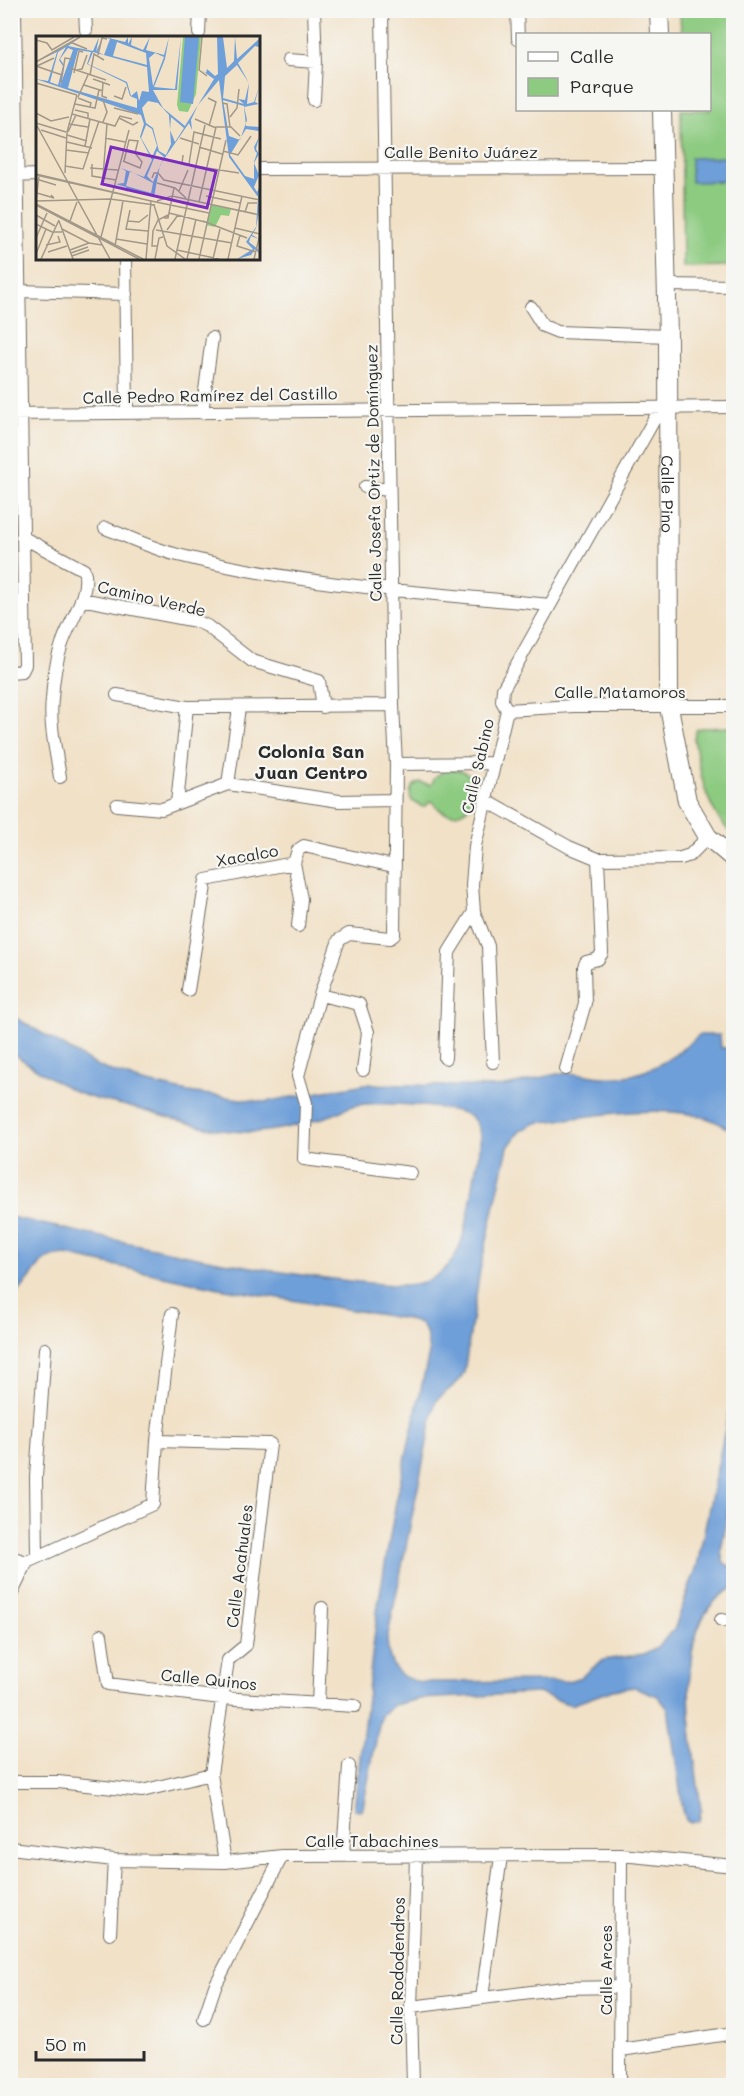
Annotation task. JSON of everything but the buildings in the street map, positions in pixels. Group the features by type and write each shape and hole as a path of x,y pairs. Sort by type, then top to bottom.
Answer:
{"street":[{"path":"10,672 22,670 25,665 25,559 15,414 19,291 14,176 15,10"},
{"path":"85,10 86,30"},
{"path":"199,33 200,10"},
{"path":"314,10 316,62 314,100"},
{"name":"Calle Josefa Ortiz de Domínguez","path":"320,995 339,940 343,936 349,934 390,938 394,935 393,866 396,764 389,490 382,10"},
{"path":"517,10 518,33"},
{"path":"659,10 660,33"},
{"path":"288,60 316,62"},
{"name":"Calle Pino","path":"662,111 668,336 664,409 669,707 687,801 708,837 734,859"},
{"name":"Calle Benito Juárez","path":"260,169 664,168"},
{"path":"14,176 36,175"},
{"path":"125,260 127,411"},
{"path":"667,285 734,286"},
{"path":"19,291 126,294"},
{"path":"531,307 543,326 558,332 668,336"},
{"path":"202,413 212,338"},
{"name":"Calle Pedro Ramírez del Castillo","path":"15,414 127,411 202,413 388,409 734,407"},
{"name":"Calle Sabino","path":"493,1062 488,946 474,912 472,885 475,846 507,710 502,701 503,689 664,409"},
{"path":"365,487 389,490"},
{"path":"105,528 176,555 280,576 391,592 550,605"},
{"path":"22,537 84,570 87,579 61,646 51,701 51,725 60,777"},
{"path":"10,558 25,559"},
{"name":"Camino Verde","path":"81,599 207,626 252,661 319,681 322,707"},
{"path":"117,695 187,707 393,705"},
{"name":"Calle Matamoros","path":"507,710 573,706 734,706"},
{"path":"177,803 187,707"},
{"path":"228,784 239,708"},
{"path":"396,764 495,763"},
{"path":"117,805 162,809 228,784 339,801 395,800"},
{"path":"487,801 569,848 598,859 681,858 690,855 708,837"},
{"name":"Xacalco","path":"188,990 206,880 294,863 298,850 304,846 393,866"},
{"path":"566,1069 585,1004 584,967 586,962 598,959 602,953 598,859"},
{"path":"294,863 301,899 298,926"},
{"path":"445,1058 449,952 474,912"},
{"path":"363,1070 368,1032 359,1004 320,995 298,1076 300,1090 306,1103 304,1159 411,1173"},
{"path":"10,1557 32,1559 153,1504 157,1441 172,1314"},
{"path":"10,1597 32,1559 45,1349"},
{"name":"Calle Acahuales","path":"157,1441 270,1444 246,1645 228,1660 211,1774 225,1862"},
{"path":"318,1705 322,1608"},
{"name":"Calle Quinos","path":"101,1635 108,1684 221,1698 355,1706"},
{"path":"343,1855 349,1766"},
{"path":"10,1782 58,1782 142,1791 211,1774"},
{"name":"Calle Tabachines","path":"10,1848 114,1860 225,1862 282,1856 621,1854 734,1866"},
{"name":"Calle Arces","path":"620,2085 621,1854"},
{"path":"204,2019 215,1986 282,1856"},
{"path":"482,1998 501,1856"},
{"name":"Calle Rododendros","path":"413,2085 411,2007 416,1857"},
{"path":"110,1934 114,1860"},
{"path":"411,2007 563,1988 621,1987"},
{"path":"621,2050 734,2033"}],"green space":[{"path":"680,11 733,11 733,266 683,267 681,111 711,111 711,33 681,33"},
{"path":"734,727 733,835 710,803 702,779 694,739 696,730 701,728"},
{"path":"447,769 465,772 474,780 476,790 473,801 465,810 455,814 443,812 432,801 423,807 412,801 410,792 414,785 420,782 431,785 435,777"}],"water":[{"path":"733,157 733,181 691,182 691,158"},
{"path":"11,1015 97,1066 139,1081 188,1092 264,1102 365,1084 495,1087 564,1073 618,1077 644,1071 668,1060 699,1035 720,1035 721,1048 733,1047 733,1133 715,1121 693,1115 639,1112 536,1123 520,1131 508,1147 480,1270 464,1373 458,1382 435,1403 387,1640 395,1669 405,1678 422,1682 568,1681 581,1677 603,1660 644,1654 657,1647 674,1630 697,1566 733,1391 733,1484 721,1551 724,1563 733,1568 733,1588 712,1604 698,1628 691,1656 689,1688 701,1810 699,1821 690,1823 686,1820 683,1810 668,1709 658,1696 635,1687 613,1690 571,1705 538,1693 419,1699 394,1705 381,1715 363,1807 361,1810 354,1809 378,1605 397,1496 429,1353 426,1332 420,1324 406,1319 219,1288 66,1255 50,1257 43,1261 11,1302 11,1273 17,1258 11,1247 11,1217 201,1258 296,1274 393,1285 417,1284 434,1277 448,1266 464,1234 480,1144 476,1122 463,1113 450,1110 416,1105 367,1104 354,1106 314,1121 266,1131 242,1132 195,1124 87,1096 54,1080 11,1052"}],"district":[{"name":"Colonia San Juan Centro","path":"311,762"}]}
